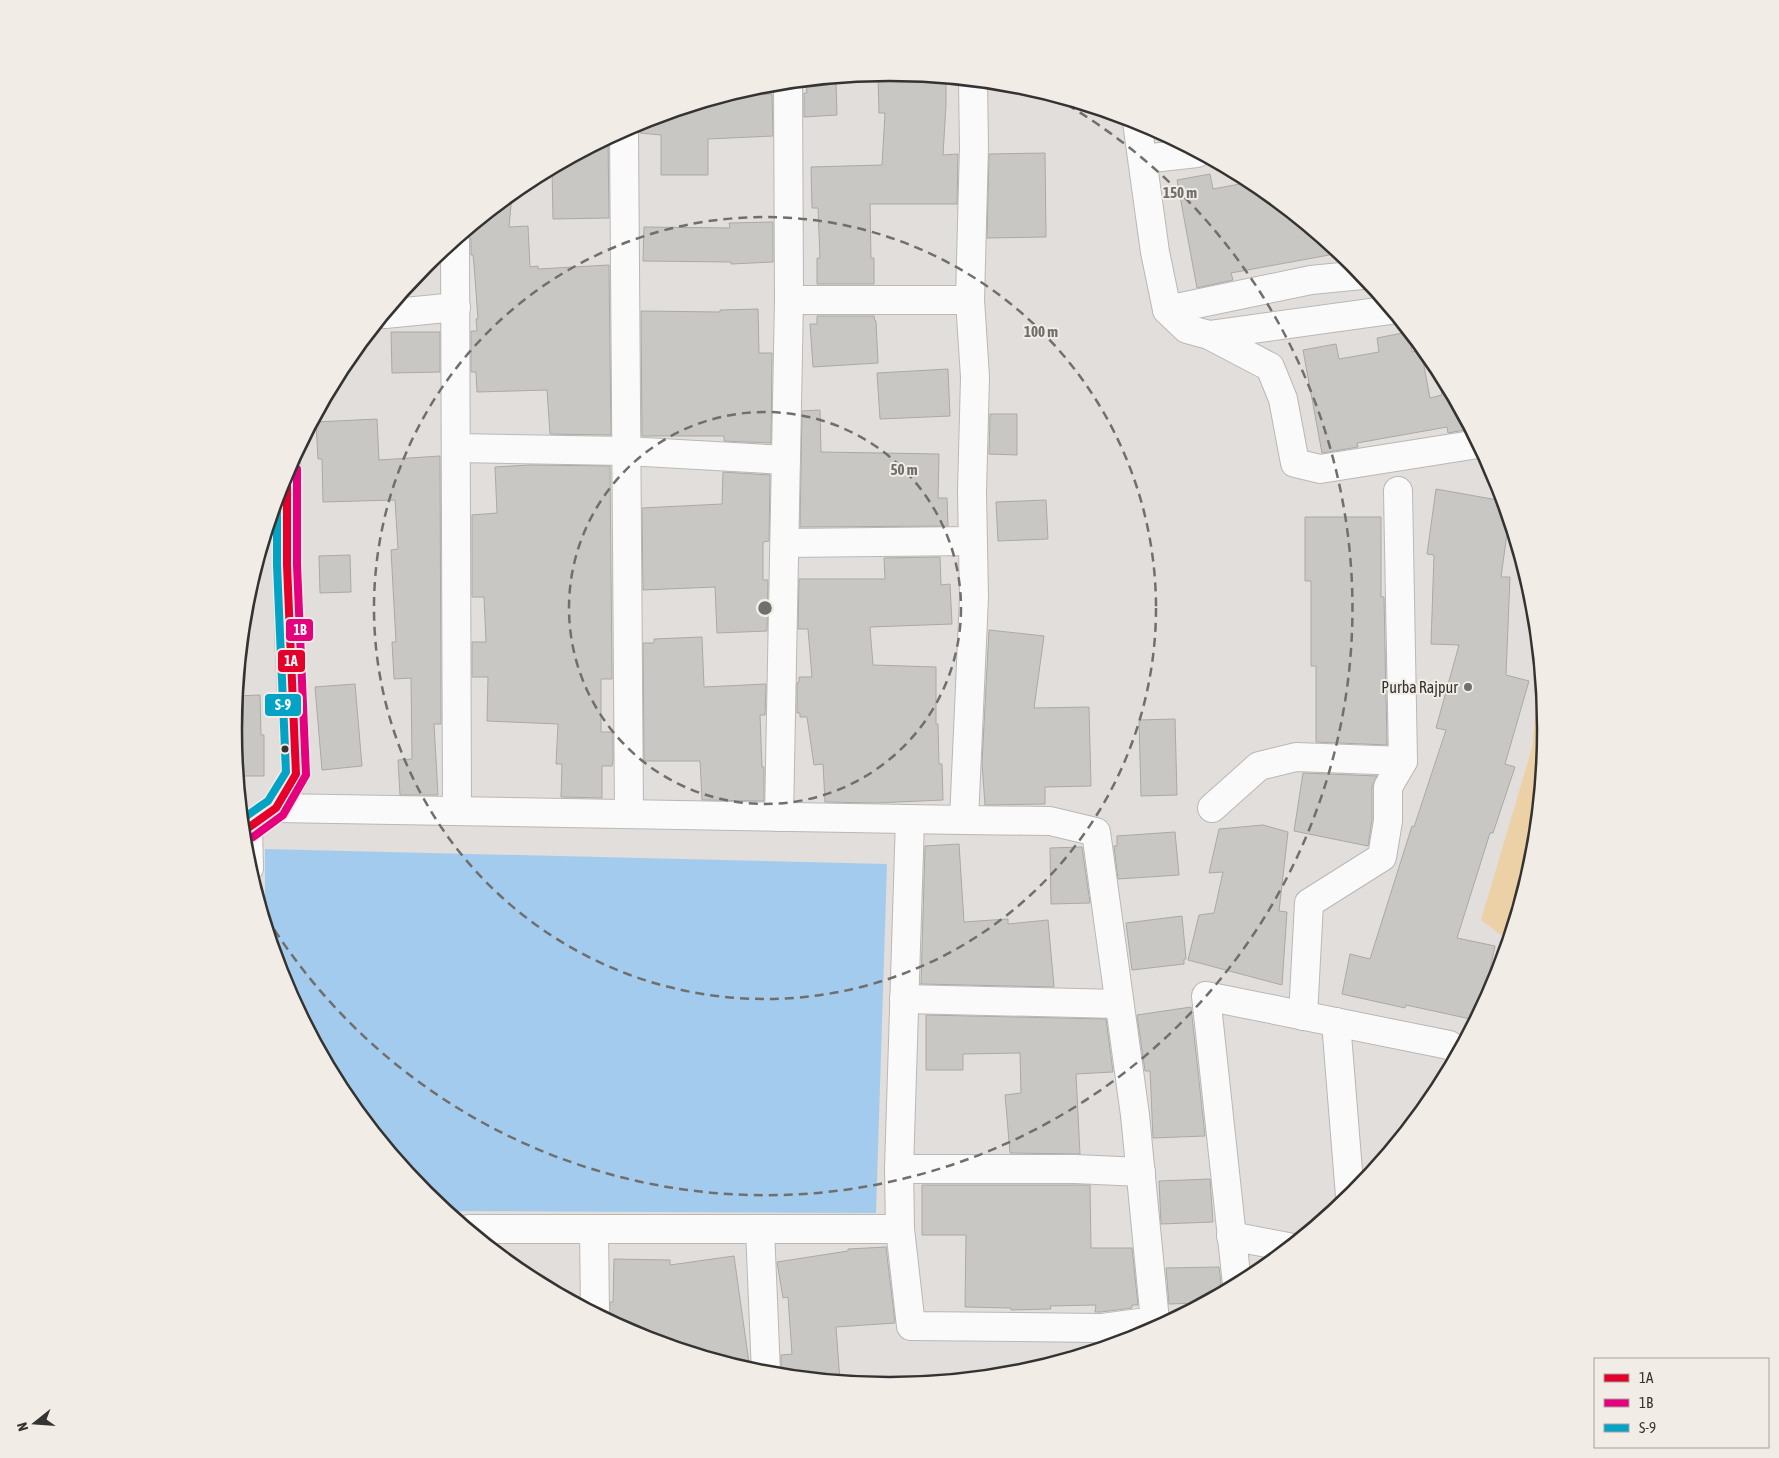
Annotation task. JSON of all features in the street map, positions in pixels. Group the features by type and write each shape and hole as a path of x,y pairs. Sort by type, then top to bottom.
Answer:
{"street":[{"path":"964,820 974,597 975,377 970,300 974,147 973,87"},
{"path":"779,817 789,300 788,90"},
{"path":"1140,132 1155,252 1167,310 1187,329 1209,335 1270,367 1283,399 1295,462 1320,469 1471,445"},
{"path":"624,139 629,814"},
{"path":"1143,159 1186,153"},
{"path":"455,248 457,811"},
{"path":"1167,310 1310,280 1352,275"},
{"path":"789,300 970,300"},
{"path":"393,313 456,307"},
{"path":"1209,335 1384,311"},
{"path":"456,448 626,451 786,460"},
{"path":"1304,1016 1309,903 1382,857 1388,821 1388,787 1403,761 1398,491"},
{"path":"249,825 276,808 296,774 287,574 287,492"},
{"path":"785,543 973,541"},
{"path":"1212,808 1259,766 1296,757 1403,761"},
{"path":"276,808 1050,820 1096,832 1135,1115 1159,1317"},
{"path":"910,819 899,1169 900,1229 911,1326 1102,1328 1145,1324"},
{"path":"1236,1276 1206,996 1336,1022 1450,1053"},
{"path":"904,1000 1119,1004"},
{"path":"1336,1022 1349,1186"},
{"path":"899,1169 1075,1169 1141,1172"},
{"path":"478,1229 900,1229"},
{"path":"760,1229 766,1364"},
{"path":"594,1230 596,1306"},
{"path":"1231,1236 1280,1246"}],"shaded area":[{"path":"1536,703 1536,771 1532,814 1525,855 1503,936 1481,920 1532,748"}],"water":[{"path":"265,849 887,864 876,1213 457,1211 402,1156 351,1089 329,1053 291,977 265,900"}],"building":[{"path":"878,82 946,84 943,155 958,154 957,204 870,204 871,258 874,258 874,284 817,284 817,258 820,258 818,208 812,208 811,167 882,165 885,113 879,113"},
{"path":"836,84 837,115 804,117 804,93 807,93 806,87"},
{"path":"772,94 773,136 708,139 708,175 661,175 661,135 640,132 722,103"},
{"path":"608,146 609,218 553,219 552,176"},
{"path":"1045,153 1046,237 987,238 989,154"},
{"path":"1210,174 1213,189 1239,184 1284,215 1331,255 1231,273 1233,280 1197,288 1177,180"},
{"path":"511,203 509,227 528,226 530,267 538,266 538,269 609,265 611,435 550,434 547,390 477,392 476,372 471,372 471,331 477,331 476,319 478,319 471,240 469,236"},
{"path":"773,222 773,262 731,264 731,262 643,261 644,227 730,228 729,223"},
{"path":"758,309 759,353 772,353 771,443 724,441 724,436 642,436 641,311 720,312 720,310"},
{"path":"817,316 874,316 876,321 878,363 813,367 810,324 817,324"},
{"path":"391,332 440,332 440,372 392,373"},
{"path":"1402,333 1411,345 1412,352 1415,351 1423,363 1430,398 1442,395 1441,390 1463,430 1448,433 1447,427 1357,443 1358,447 1322,453 1303,350 1336,344 1339,359 1379,352 1377,338"},
{"path":"948,369 950,416 880,419 877,373"},
{"path":"820,410 821,452 939,454 938,498 947,498 948,526 800,527 802,411"},
{"path":"990,414 1017,414 1017,455 989,454"},
{"path":"377,419 379,460 440,456 441,724 434,724 438,795 400,795 398,760 412,759 411,678 394,679 392,642 396,642 391,550 398,549 395,500 323,502 322,459 318,459 316,429 320,422"},
{"path":"530,465 610,466 612,679 601,679 601,732 613,732 613,760 612,766 602,766 602,798 561,797 562,764 556,764 558,724 487,721 488,677 472,677 472,642 486,642 484,597 472,597 472,515 497,513 495,467"},
{"path":"723,472 770,475 769,541 763,542 763,580 768,580 767,631 717,633 715,587 643,590 642,508 722,504"},
{"path":"1436,489 1495,500 1507,534 1501,577 1510,577 1506,675 1529,681 1505,764 1515,767 1493,833 1490,833 1457,938 1495,946 1489,975 1468,1019 1406,1005 1405,1008 1342,994 1350,954 1370,959 1412,826 1414,827 1446,730 1436,728 1459,645 1431,644 1434,555 1427,554"},
{"path":"1046,500 1048,539 998,541 996,502"},
{"path":"1305,517 1381,517 1381,597 1384,597 1387,745 1316,742 1316,666 1311,666 1311,581 1305,581"},
{"path":"350,555 351,592 320,593 319,556"},
{"path":"940,557 941,585 950,584 952,624 870,627 873,665 936,667 936,724 938,724 939,764 942,764 943,800 876,803 825,802 823,764 814,765 807,717 800,717 800,713 797,713 797,683 799,682 799,677 812,677 808,629 798,629 799,579 885,579 884,558"},
{"path":"989,630 1044,636 1034,708 1089,707 1091,786 1045,787 1045,804 985,805 982,763"},
{"path":"702,637 704,687 766,684 765,715 760,715 762,767 764,767 764,801 702,800 700,761 644,761 643,643 654,643 654,639"},
{"path":"355,684 362,766 322,770 315,687"},
{"path":"260,695 261,735 264,735 264,776 243,776 243,696"},
{"path":"1175,719 1177,795 1141,796 1139,720"},
{"path":"1303,773 1377,776 1372,787 1372,820 1368,846 1294,831"},
{"path":"1263,825 1288,832 1279,911 1287,912 1282,985 1188,960 1199,915 1214,913 1223,872 1209,873 1219,829"},
{"path":"1175,832 1179,875 1118,879 1114,846 1117,846 1117,836"},
{"path":"959,844 964,922 1008,919 1008,924 1048,920 1054,987 921,984 925,846"},
{"path":"1082,847 1090,903 1051,904 1050,848"},
{"path":"1182,916 1186,959 1184,959 1184,964 1132,970 1126,923"},
{"path":"1191,1007 1205,1136 1153,1138 1150,1071 1145,1071 1137,1015"},
{"path":"926,1015 1106,1019 1113,1072 1076,1074 1080,1154 1010,1153 1005,1095 1021,1093 1020,1053 963,1054 963,1070 926,1070"},
{"path":"1210,1179 1213,1222 1161,1224 1159,1181"},
{"path":"922,1185 1090,1185 1091,1248 1132,1248 1138,1305 1132,1305 1132,1308 1101,1312 1095,1312 1096,1305 1050,1306 1051,1309 1011,1310 1011,1308 965,1307 966,1235 922,1235"},
{"path":"886,1247 895,1323 836,1327 840,1374 781,1367 781,1355 792,1354 788,1297 783,1298 777,1262 848,1251 848,1249"},
{"path":"734,1256 749,1361 722,1355 681,1342 609,1313 610,1302 613,1302 614,1259 670,1260 670,1265"},
{"path":"1219,1267 1221,1285 1188,1303 1169,1304 1166,1268"}],"transit line":[{"name":"1B","path":"251,837 283,815 306,775 297,565 297,469"},
{"name":"1A","path":"249,827 276,808 296,774 287,565 287,492"},
{"name":"S-9","path":"247,815 268,801 286,772 277,565 277,518"}],"place":[{"name":"Purba Rajpur","path":"1468,687"}]}
